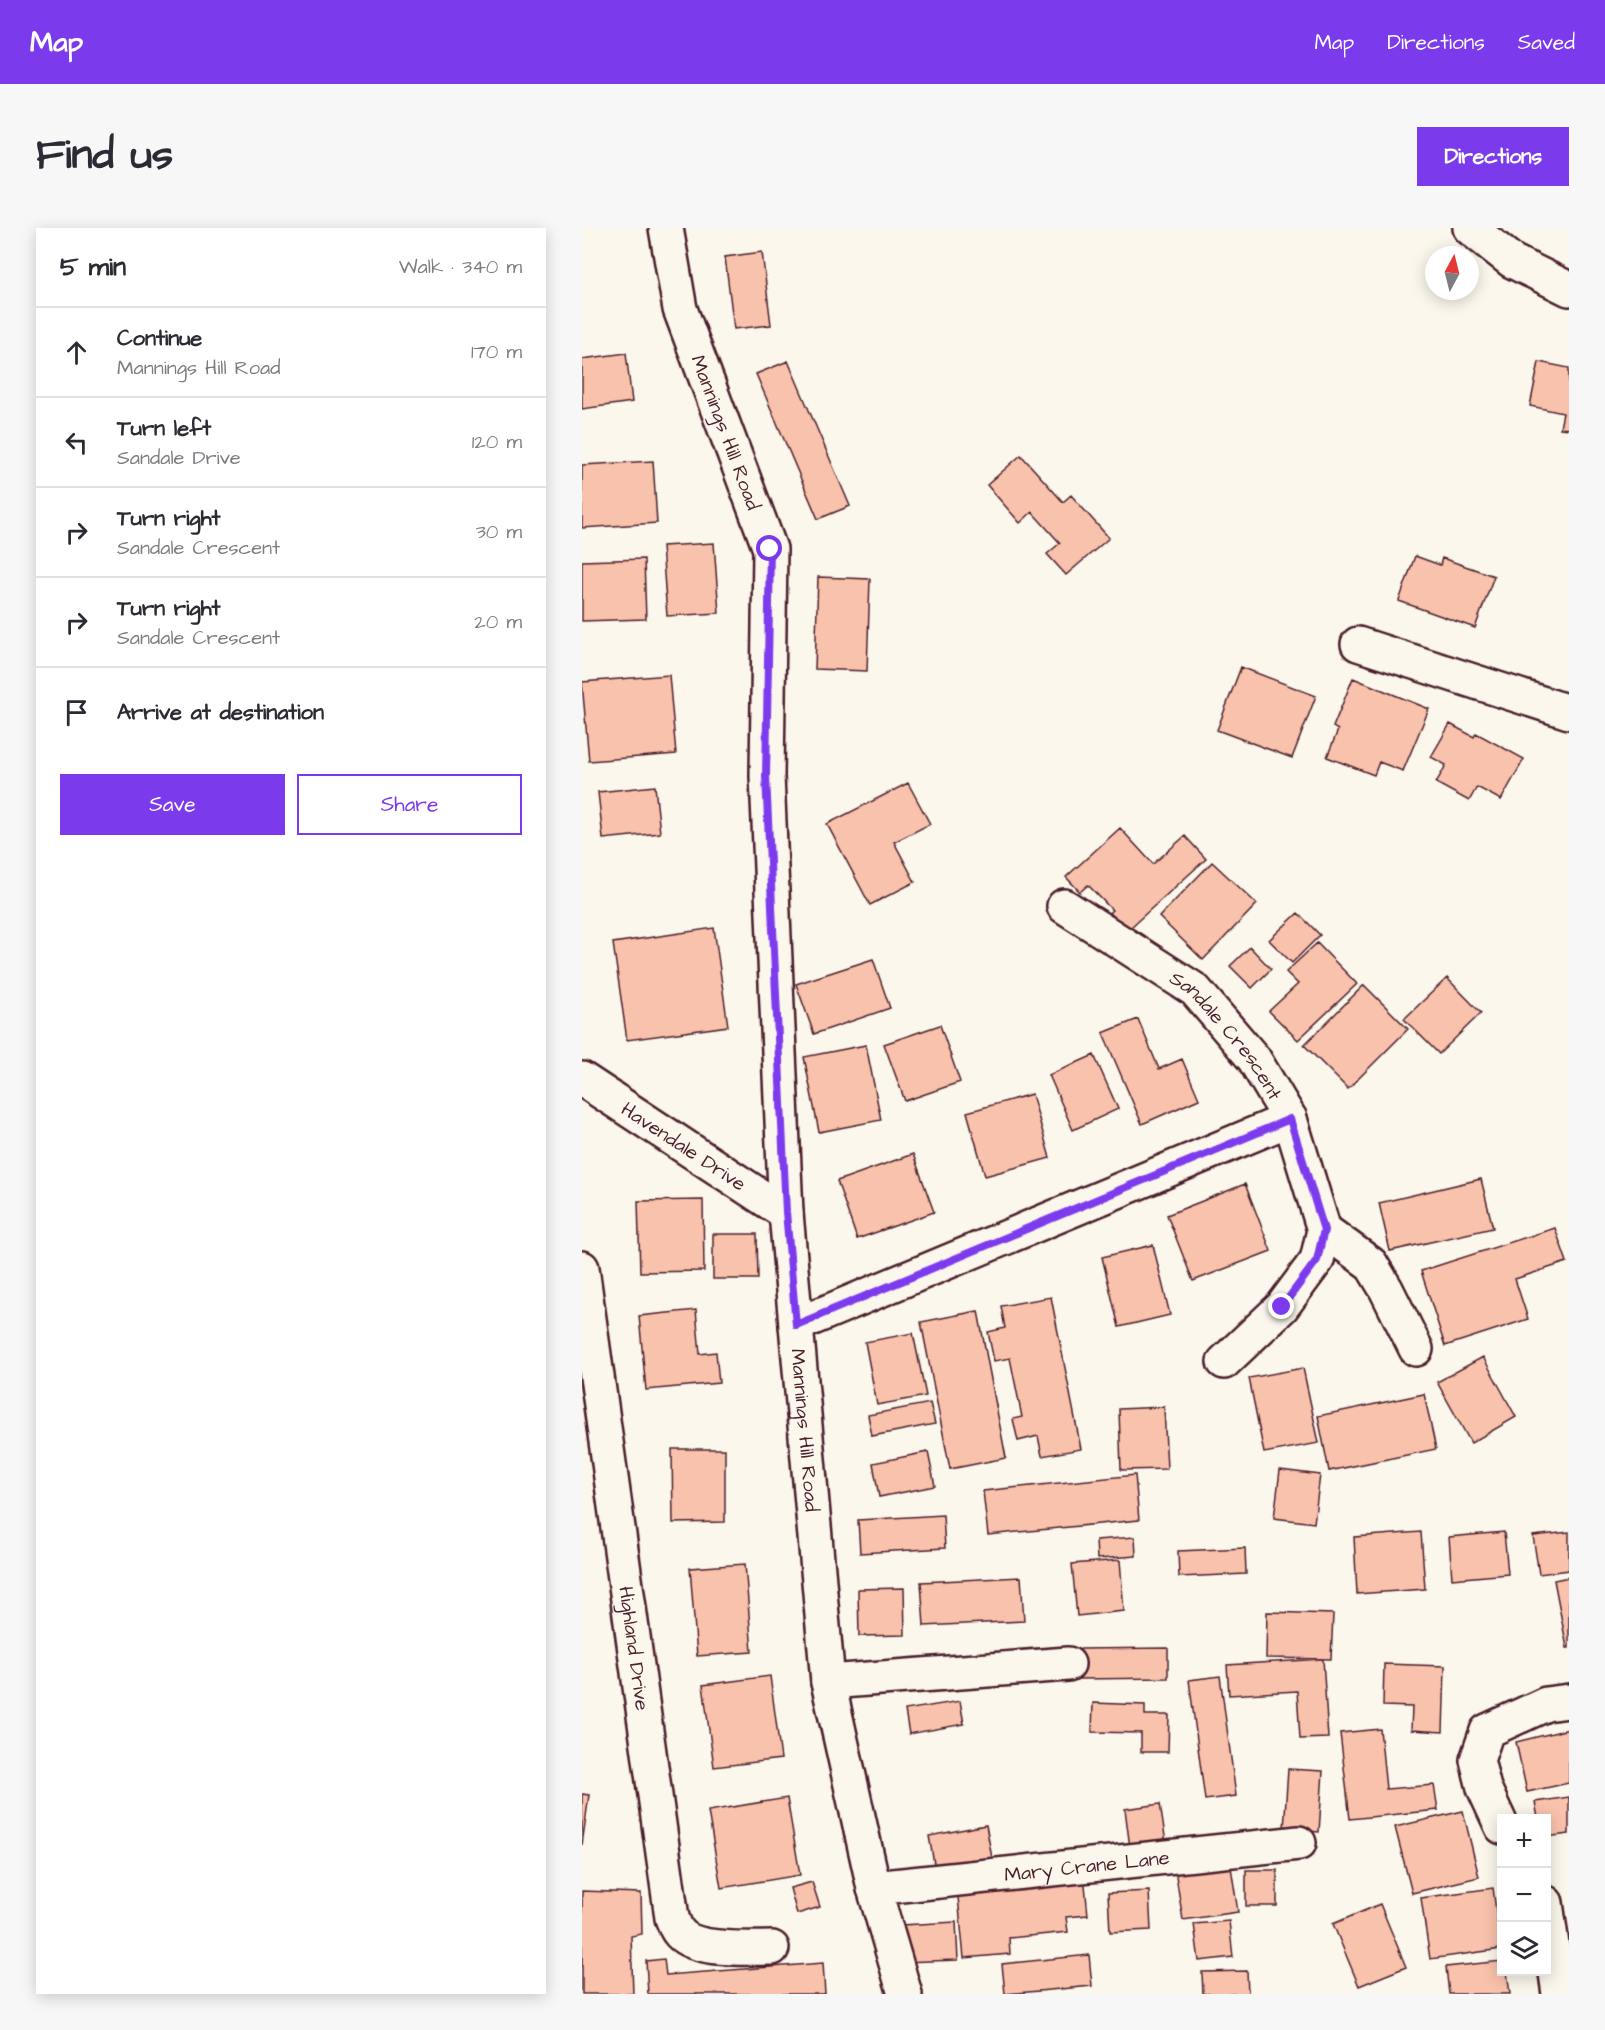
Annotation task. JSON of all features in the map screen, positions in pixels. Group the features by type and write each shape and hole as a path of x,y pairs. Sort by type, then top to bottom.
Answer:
{"street":[{"name":"Mannings Hill Road","path":"666,228 680,309 770,549 766,776 786,1212 828,1682 874,1888 905,1994"},
{"path":"1470,228 1512,261 1569,289"},
{"path":"1358,644 1569,712"},
{"name":"Sandale Crescent","path":"1064,906 1195,990 1254,1059 1290,1119 1324,1230"},
{"name":"Havendale Drive","path":"582,1078 786,1212"},
{"path":"796,1325 1290,1119"},
{"path":"1224,1362 1282,1307 1317,1260 1324,1230 1371,1264 1416,1349"},
{"name":"Highland Drive","path":"582,1268 672,1918 678,1932 694,1943 730,1948 772,1948"},
{"path":"828,1682 1068,1664"},
{"path":"1497,1816 1484,1788 1477,1760 1487,1731 1546,1704 1569,1701"},
{"name":"Mary Crane Lane","path":"874,1888 1299,1843"},
{"path":"1551,1902 1569,1898"},
{"path":"1549,1922 1559,1994"}],"building":[{"path":"762,252 771,325 734,329 725,257"},
{"path":"626,353 632,402 582,409 582,359"},
{"path":"788,361 850,506 818,519 756,374"},
{"path":"1539,362 1569,368 1569,429 1560,428 1563,413 1530,406"},
{"path":"1021,455 1063,502 1071,495 1109,538 1066,575 1047,554 1060,543 1032,512 1020,523 987,485"},
{"path":"653,461 657,523 582,528 582,465"},
{"path":"714,543 719,613 667,616 662,546"},
{"path":"1415,556 1440,565 1442,558 1494,576 1475,628 1399,601"},
{"path":"644,559 646,619 582,621 582,561"},
{"path":"818,577 870,579 867,671 815,669"},
{"path":"1241,667 1316,696 1292,758 1217,730"},
{"path":"669,675 676,754 589,761 582,682"},
{"path":"1353,678 1429,709 1403,771 1379,762 1374,775 1327,757 1338,730 1333,727"},
{"path":"1450,724 1474,737 1476,733 1524,759 1501,800 1477,787 1469,801 1436,783 1446,765 1431,757"},
{"path":"908,783 930,824 894,842 915,882 870,905 827,824"},
{"path":"655,786 660,833 603,839 598,792"},
{"path":"1120,828 1153,864 1185,836 1206,859 1120,937 1103,918 1112,910 1088,885 1080,892 1066,877"},
{"path":"1212,862 1257,904 1203,960 1159,917"},
{"path":"1298,913 1320,935 1292,963 1269,940"},
{"path":"714,928 728,1026 627,1040 613,943"},
{"path":"1317,943 1357,984 1298,1040 1269,1011 1298,984 1286,972"},
{"path":"1250,947 1271,969 1252,988 1230,966"},
{"path":"873,959 890,1008 814,1034 796,984"},
{"path":"1447,978 1481,1013 1439,1054 1404,1019"},
{"path":"1364,985 1408,1029 1348,1089 1304,1045"},
{"path":"1138,1019 1159,1069 1182,1059 1199,1099 1142,1124 1103,1033"},
{"path":"940,1025 960,1082 905,1101 884,1044"},
{"path":"866,1045 881,1120 819,1132 804,1057"},
{"path":"1094,1055 1118,1109 1073,1130 1049,1075"},
{"path":"1032,1094 1050,1158 985,1176 967,1112"},
{"path":"913,1154 934,1212 857,1239 837,1181"},
{"path":"1481,1179 1493,1228 1390,1251 1379,1203"},
{"path":"1245,1184 1271,1251 1193,1281 1167,1215"},
{"path":"703,1200 704,1271 640,1272 638,1201"},
{"path":"1555,1228 1567,1262 1515,1279 1528,1319 1445,1346 1421,1271"},
{"path":"713,1234 757,1234 758,1279 713,1279"},
{"path":"1153,1245 1170,1315 1119,1327 1102,1257"},
{"path":"1051,1297 1081,1449 1042,1456 1038,1436 1018,1441 1013,1419 1022,1417 1010,1358 994,1361 988,1332 1005,1328 1001,1306"},
{"path":"696,1310 700,1354 716,1352 719,1383 646,1390 639,1316"},
{"path":"978,1311 1006,1458 950,1469 921,1322"},
{"path":"913,1333 926,1396 877,1405 865,1342"},
{"path":"1483,1357 1516,1417 1471,1443 1437,1382"},
{"path":"1303,1368 1319,1443 1264,1453 1249,1378"},
{"path":"1424,1394 1436,1449 1329,1471 1318,1416"},
{"path":"930,1403 935,1424 872,1436 868,1415"},
{"path":"1164,1407 1167,1469 1121,1470 1119,1409"},
{"path":"672,1449 725,1449 725,1522 673,1523"},
{"path":"928,1452 935,1486 879,1497 873,1463"},
{"path":"1280,1470 1320,1475 1314,1523 1274,1518"},
{"path":"1135,1475 1139,1520 988,1535 983,1491"},
{"path":"943,1515 945,1548 860,1553 858,1520"},
{"path":"1421,1532 1425,1589 1357,1594 1354,1537"},
{"path":"1504,1532 1508,1574 1452,1579 1449,1537"},
{"path":"1569,1532 1569,1570 1539,1574 1533,1536"},
{"path":"1135,1537 1136,1556 1097,1559 1096,1540"},
{"path":"1245,1548 1246,1574 1179,1577 1178,1551"},
{"path":"1120,1560 1124,1611 1077,1616 1072,1564"},
{"path":"745,1564 752,1652 697,1656 690,1568"},
{"path":"1021,1577 1024,1621 924,1626 921,1582"},
{"path":"1569,1577 1569,1648 1567,1648 1554,1580"},
{"path":"904,1588 905,1635 859,1636 858,1589"},
{"path":"1267,1612 1333,1614 1331,1659 1266,1658"},
{"path":"1168,1648 1168,1678 1079,1679 1078,1649"},
{"path":"1323,1659 1328,1738 1300,1739 1297,1691 1229,1695 1227,1665"},
{"path":"1384,1664 1445,1666 1443,1732 1411,1730 1412,1707 1383,1706"},
{"path":"770,1676 781,1759 714,1767 703,1685"},
{"path":"1220,1676 1236,1796 1205,1800 1189,1680"},
{"path":"960,1701 964,1724 909,1734 905,1710"},
{"path":"1093,1703 1145,1705 1145,1715 1169,1715 1168,1752 1141,1752 1141,1733 1092,1732"},
{"path":"1380,1729 1386,1789 1434,1785 1438,1810 1350,1819 1340,1733"},
{"path":"1569,1729 1569,1783 1527,1792 1516,1742"},
{"path":"1288,1769 1323,1771 1319,1832 1284,1829"},
{"path":"582,1794 589,1795 582,1845"},
{"path":"1569,1797 1569,1834 1551,1836 1551,1814 1537,1814 1535,1802"},
{"path":"787,1798 800,1875 721,1888 708,1811"},
{"path":"1160,1804 1166,1843 1130,1848 1125,1809"},
{"path":"1463,1811 1479,1877 1412,1893 1395,1827"},
{"path":"986,1825 992,1858 935,1869 929,1836"},
{"path":"1229,1854 1238,1912 1183,1920 1174,1863"},
{"path":"1246,1870 1277,1870 1277,1906 1246,1906"},
{"path":"1084,1875 1088,1915 1066,1917 1068,1932 1009,1938 1010,1954 964,1958 957,1887"},
{"path":"812,1882 820,1907 797,1914 790,1888"},
{"path":"1493,1888 1497,1918 1497,1950 1430,1959 1421,1898"},
{"path":"582,1891 641,1893 642,1934 631,1936 633,1994 582,1994"},
{"path":"1149,1891 1151,1930 1110,1932 1108,1893"},
{"path":"1380,1904 1406,1967 1359,1986 1333,1924"},
{"path":"1229,1921 1233,1957 1199,1961 1194,1924"},
{"path":"956,1922 958,1960 902,1962 901,1925"},
{"path":"1089,1955 1092,1986 1005,1994 1002,1964"},
{"path":"664,1959 666,1975 823,1963 825,1994 648,1994 646,1961"},
{"path":"1497,1962 1497,1976 1508,1976 1510,1994 1449,1994 1446,1967"},
{"path":"1247,1971 1248,1994 1203,1994 1202,1972"}],"route":[{"path":"770,549 766,776 786,1212 796,1325 1290,1119 1324,1230 1317,1260 1282,1307"}]}
